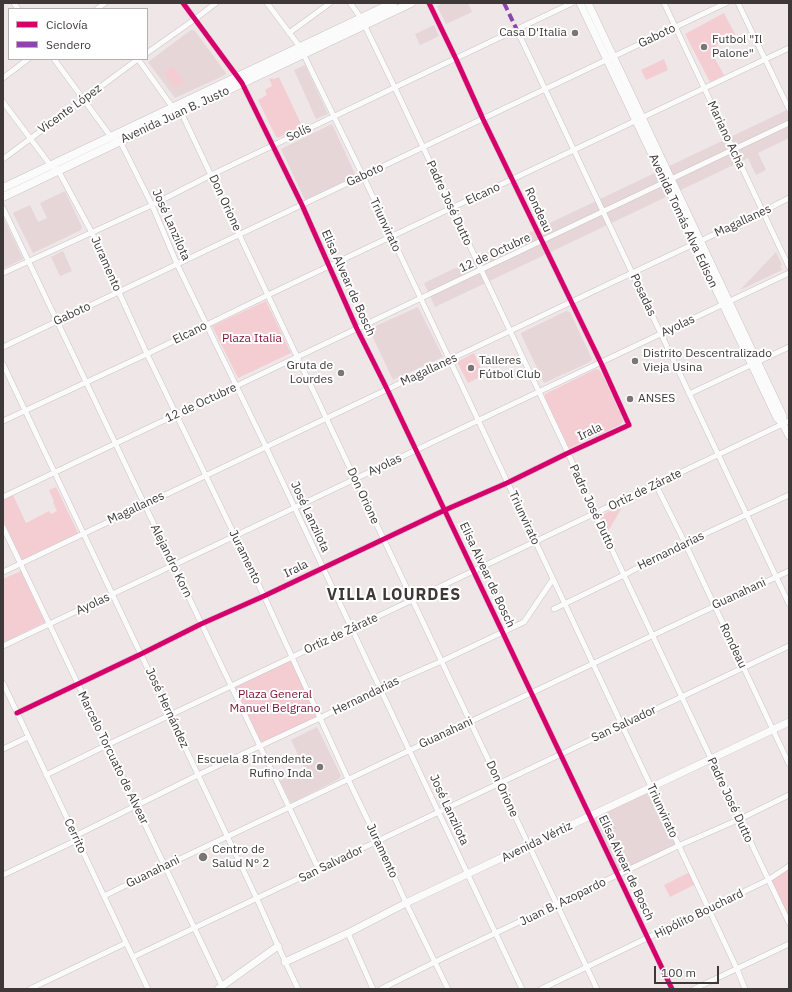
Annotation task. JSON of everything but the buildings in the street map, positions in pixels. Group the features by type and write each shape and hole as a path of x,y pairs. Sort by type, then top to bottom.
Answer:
{"main road":[{"name":"Avenida Juan B. Justo","path":"362,22 393,3"},
{"name":"Avenida Juan B. Justo","path":"3,188 173,108 239,80 362,22 411,3"},
{"name":"Avenida Juan B. Justo","path":"3,196 181,112 239,80"}],"street":[{"name":"Elisa Alvear de Bosch","path":"182,3 239,80 302,205 357,329 532,692 672,989"},
{"path":"148,52 216,3"},
{"name":"Triunvirato","path":"267,3 302,51 363,176 737,969 745,989"},
{"path":"289,33 330,3"},
{"name":"Padre José Dutto","path":"350,3 362,22 395,88 568,453 681,697 789,923"},
{"name":"Rondeau","path":"429,3 456,59 482,119 601,362 629,424"},
{"name":"Solís","path":"3,273 152,205 211,175 572,3"},
{"name":"Avenida Tomás Alva Edison","path":"580,3 610,58 755,364 783,416 789,436"},
{"name":"Avenida Tomás Alva Edison","path":"588,3 610,58"},
{"name":"Mariano Acha","path":"664,3 789,268"},
{"name":"Gaboto","path":"3,347 726,3"},
{"path":"738,3 789,109"},
{"name":"Posadas","path":"517,30 789,604"},
{"name":"Elcano","path":"3,421 148,354 207,324 789,48"},
{"path":"3,78 27,60"},
{"path":"55,60 111,137 120,141"},
{"name":"Vicente López","path":"3,159 137,60"},
{"path":"139,60 173,108 181,112"},
{"path":"3,102 51,166 58,170"},
{"name":"Don Orione","path":"181,112 597,989"},
{"name":"12 de Octubre","path":"3,497 542,242 789,123"},
{"name":"José Lanzilota","path":"120,141 152,205 177,264 237,386 522,989"},
{"name":"Juramento","path":"58,170 92,233 118,292 264,596 406,903 448,989"},
{"name":"Magallanes","path":"3,572 789,198"},
{"name":"Alejandro Korn","path":"3,208 319,870"},
{"name":"Ayolas","path":"3,646 789,273"},
{"path":"690,394 789,347"},
{"name":"José Hernández","path":"3,364 228,836 298,989"},
{"name":"Avenida Tomás Alva Edison","path":"755,364 777,418 786,423"},
{"name":"Ortiz de Zárate","path":"46,775 291,657 786,423"},
{"name":"Irala","path":"17,713 202,624 445,510 507,483 629,424"},
{"name":"Rondeau","path":"656,485 685,543 789,764"},
{"name":"Hernandarias","path":"554,609 685,543 789,495"},
{"name":"Marcelo Torcuato de Alvear","path":"3,528 165,866 221,988"},
{"name":"Guanahani","path":"104,896 789,571"},
{"name":"Hernandarias","path":"4,873 76,838 136,805 198,775 380,688 442,661 524,622 553,579"},
{"name":"San Salvador","path":"133,957 789,646"},
{"name":"Cerrito","path":"3,683 148,989"},
{"name":"Avenida Vértiz","path":"285,962 348,933 406,903 789,722"},
{"path":"3,749 28,737"},
{"name":"Juan B. Azopardo","path":"381,989 678,846 740,819 789,795"},
{"name":"Hipólito Bouchard","path":"541,989 768,880 789,866"},
{"path":"348,933 373,989"},
{"path":"30,989 126,943"},
{"path":"694,989 789,944"},
{"path":"221,988 278,946"}],"shaded area":[{"path":"443,3 468,3 472,12 446,24 437,6"},
{"path":"434,25 439,36 420,45 415,34"},
{"path":"191,30 195,31 226,73 225,75 175,98 148,62"},
{"path":"305,65 328,114 316,119 294,70"},
{"path":"789,109 789,138 758,153 766,170 756,175 748,158 435,307 424,283"},
{"path":"332,124 356,176 305,200 281,149"},
{"path":"65,191 82,227 81,230 33,253 13,213 30,205 38,222 47,218 40,203"},
{"path":"3,217 23,259 4,268 3,267"},
{"path":"63,251 72,271 60,276 51,257"},
{"path":"776,252 782,265 780,266 782,270 740,290"},
{"path":"418,307 443,357 393,380 369,329"},
{"path":"566,311 570,312 592,359 590,362 544,383 521,333"},
{"name":"Escuela 8 Intendente Rufino Inda","path":"317,727 341,776 339,779 291,803 280,781 305,769 291,740"},
{"path":"651,788 678,846 618,875 590,816"}],"green space":[{"name":"Futbol \"Il Palone\"","path":"724,13 735,34 716,45 718,50 712,53 724,75 710,82 685,34"},
{"path":"664,59 668,70 646,80 641,70"},
{"path":"173,66 184,81 175,88 164,73"},
{"path":"279,77 302,126 278,138 276,137 258,100 267,95 265,90 272,86 269,78 274,79"},
{"name":"Plaza Italia","path":"266,301 291,353 238,378 212,326"},
{"name":"Talleres Fútbol Club","path":"474,353 484,375 468,383 457,362"},
{"path":"596,369 601,372 623,421 620,425 570,448 545,398 545,394"},
{"path":"56,487 78,533 22,560 3,520 3,500 13,495 26,523 49,511 51,514 57,511 49,490"},
{"path":"619,506 621,509 607,533 600,516"},
{"path":"21,571 45,622 3,643 3,579"},
{"name":"Plaza General Manuel Belgrano","path":"291,657 320,718 260,746 231,686"},
{"path":"789,868 789,917 772,880"},
{"path":"690,872 696,884 670,897 664,885"}],"marked path":[{"path":"504,3 517,30"}],"cycle path":[{"path":"183,3 242,83 302,205 357,329 387,389 672,989"},
{"path":"17,713 201,624 629,425 601,363 483,119 429,3"}],"place":[{"name":"Casa D'Italia","path":"575,33"},
{"name":"Futbol \"Il Palone\"","path":"704,47"},
{"name":"Distrito Descentralizado Vieja Usina","path":"635,361"},
{"name":"Talleres Fútbol Club","path":"471,368"},
{"name":"Gruta de Lourdes","path":"341,373"},
{"name":"ANSES","path":"630,399"},
{"name":"Escuela 8 Intendente Rufino Inda","path":"320,767"},
{"name":"Centro de Salud N° 2","path":"203,857"}],"district":[{"name":"VILLA LOURDES","path":"394,595"}]}
